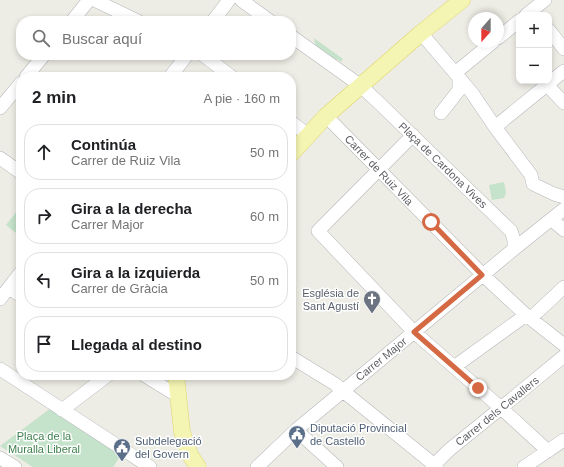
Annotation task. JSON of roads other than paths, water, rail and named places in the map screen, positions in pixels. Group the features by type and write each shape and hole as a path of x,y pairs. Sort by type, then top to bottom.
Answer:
{"main road":[{"path":"296,148 326,116 421,33 462,0"},
{"path":"176,380 182,432 190,455 198,467"}],"street":[{"path":"76,16 90,0"},
{"path":"94,0 128,16"},
{"path":"217,16 229,0"},
{"path":"241,0 263,16"},
{"path":"533,12 545,0"},
{"path":"504,33 516,23"},
{"path":"421,33 472,93 495,128 531,175 533,184 564,197"},
{"path":"552,34 564,49"},
{"name":"Plaça de Cardona Vives","path":"296,40 361,86 413,135 511,231 514,240 514,249"},
{"path":"457,75 486,48"},
{"path":"30,72 40,60"},
{"path":"174,72 183,60"},
{"path":"210,60 225,72"},
{"path":"495,128 564,71"},
{"path":"441,113 459,90 457,75"},
{"path":"547,85 564,103"},
{"path":"0,108 16,89"},
{"name":"Carrer de Ruiz Vila","path":"326,116 482,275 528,316 564,345"},
{"path":"296,126 308,135"},
{"path":"413,135 318,231 414,332 548,451"},
{"path":"0,158 16,169"},
{"name":"Carrer Major","path":"257,467 296,430 482,275 564,209"},
{"path":"552,220 564,230"},
{"path":"0,299 16,279"},
{"path":"454,367 528,316 564,287"},
{"path":"9,288 16,293"},
{"name":"Carrer dels Cavallers","path":"434,466 449,450 564,356"},
{"path":"296,360 335,384 434,466"},
{"path":"0,369 16,380"},
{"path":"17,380 150,467"},
{"path":"62,410 101,380"},
{"path":"152,380 178,396"},
{"path":"296,430 337,467"},
{"path":"524,467 564,440"},
{"path":"0,458 15,467"}],"place":[{"name":"Església de Sant Agustí","path":"372,314"},
{"name":"Diputació Provincial de Castelló","path":"297,449"},
{"name":"Subdelegació del Govern","path":"122,462"}],"park label":[{"name":"Plaça de la Muralla Liberal","path":"44,442"}]}
